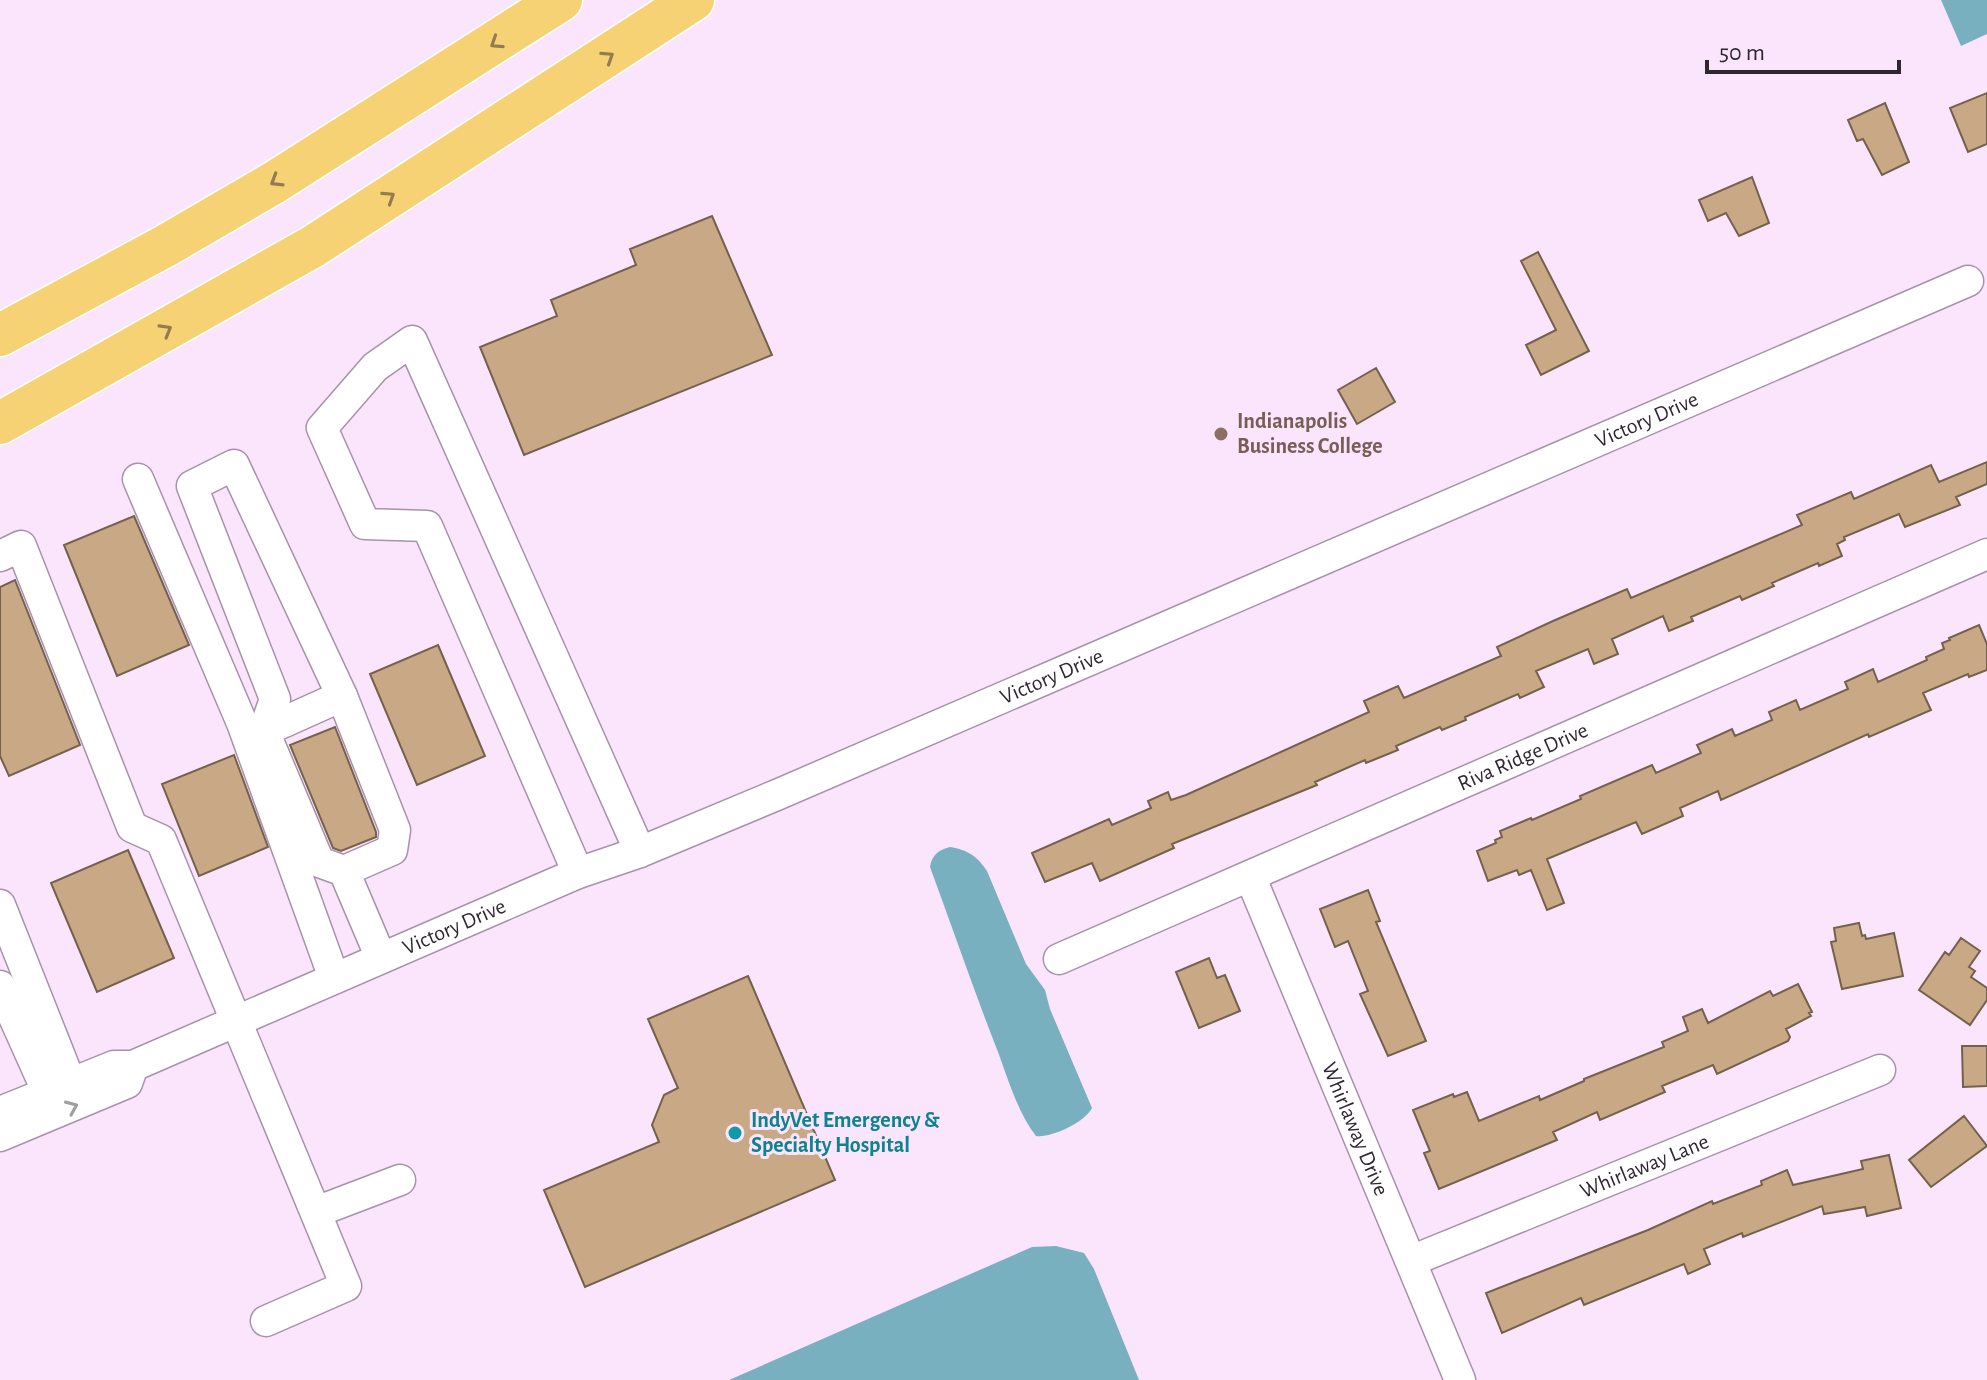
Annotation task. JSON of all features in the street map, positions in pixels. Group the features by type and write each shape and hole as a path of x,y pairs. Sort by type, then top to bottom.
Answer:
{"highway":[{"path":"0,335 167,245 332,147 561,0"},
{"path":"0,423 312,247 693,0"},
{"path":"0,322 167,245"},
{"path":"0,438 129,352"}],"street":[{"name":"Victory Drive","path":"0,1112 114,1066 133,1066 578,873 640,852 779,794 1968,281"},
{"path":"578,873 427,526 365,524 322,428 375,367 412,341 640,852"},
{"path":"234,465 342,696 395,830 392,850 344,871 319,862 264,731 275,699 192,486 234,465"},
{"path":"138,479 242,723 334,978"},
{"path":"0,556 21,546 132,827 161,840 346,1286 266,1321"},
{"name":"Riva Ridge Drive","path":"1059,959 1987,554"},
{"path":"264,731 342,696"},
{"path":"344,871 381,958"},
{"name":"Whirlaway Drive","path":"1250,876 1460,1380"},
{"path":"0,905 59,1088"},
{"path":"0,986 59,1088"},
{"name":"Victory Drive","path":"0,1136 127,1083 133,1066"},
{"name":"Whirlaway Lane","path":"1411,1261 1880,1070"},
{"path":"316,1212 400,1180"}],"water":[{"path":"1941,0 1987,0 1987,34 1961,46"},
{"path":"950,847 972,854 987,871 1026,964 1045,990 1092,1108 1083,1119 1059,1132 1036,1136 1010,1084 930,867 936,854"},
{"path":"1056,1246 1084,1253 1094,1269 1139,1380 729,1380 1032,1247"}],"building":[{"path":"1987,93 1987,144 1968,152 1950,108"},
{"path":"1885,103 1909,162 1882,175 1863,139 1857,141 1848,120"},
{"path":"1752,177 1769,223 1739,236 1726,213 1708,221 1699,200"},
{"path":"712,216 772,355 524,455 480,347 557,316 551,300 636,265 630,249"},
{"path":"1538,252 1589,351 1541,375 1526,345 1556,330 1521,261"},
{"path":"1376,368 1395,402 1357,424 1338,390"},
{"path":"1987,462 1987,484 1956,497 1960,505 1905,527 1899,514 1844,537 1845,540 1837,544 1842,556 1772,583 1774,586 1742,600 1740,596 1691,617 1693,621 1669,631 1663,616 1612,639 1618,654 1594,664 1588,649 1536,671 1544,687 1520,698 1518,694 1465,717 1466,720 1442,730 1440,727 1396,746 1398,750 1366,763 1365,760 1315,782 1317,785 1172,844 1174,848 1100,881 1092,863 1045,882 1032,853 1109,819 1112,825 1151,808 1148,801 1168,792 1171,800 1186,795 1369,712 1364,701 1398,686 1404,698 1501,656 1497,647 1553,621 1627,589 1631,598 1802,525 1797,515 1851,492 1854,499 1931,465 1939,482"},
{"path":"134,516 189,645 117,676 64,545"},
{"path":"15,580 80,745 9,776 0,756 0,587"},
{"path":"1979,625 1987,644 1987,670 1969,677 1968,674 1923,693 1931,710 1869,737 1868,734 1721,800 1718,791 1680,808 1683,816 1642,834 1636,822 1547,859 1564,903 1547,910 1531,870 1519,875 1517,870 1488,881 1477,851 1496,843 1495,840 1502,837 1500,831 1581,799 1580,796 1652,765 1656,773 1701,753 1697,745 1732,729 1735,736 1772,720 1769,712 1796,700 1800,710 1848,689 1845,682 1873,669 1878,682 1927,660 1926,657 1944,649 1942,643 1949,638"},
{"path":"438,645 485,756 417,785 370,674"},
{"path":"335,727 376,832 376,837 341,851 333,848 290,745"},
{"path":"234,755 268,847 199,876 162,784"},
{"path":"128,850 174,958 97,992 51,883"},
{"path":"1368,890 1380,921 1376,922 1426,1041 1388,1056 1360,994 1368,991 1348,941 1335,947 1320,909"},
{"path":"1859,923 1862,936 1865,935 1866,939 1894,933 1903,976 1842,989 1831,942 1836,941 1834,928"},
{"path":"1961,938 1980,951 1969,967 1975,971 1971,977 1987,988 1987,1000 1970,1025 1919,990 1945,952 1949,955"},
{"path":"1209,958 1217,978 1225,975 1240,1011 1199,1028 1176,972"},
{"name":"IndyVet Emergency & Specialty Hospital","path":"748,976 835,1180 585,1287 544,1190 659,1142 652,1125 664,1095 678,1088 648,1019"},
{"path":"1798,984 1812,1012 1809,1013 1811,1016 1786,1029 1790,1037 1788,1041 1717,1074 1713,1065 1662,1086 1665,1092 1600,1120 1597,1112 1553,1132 1557,1140 1439,1189 1424,1153 1430,1151 1413,1110 1453,1094 1454,1097 1467,1092 1479,1121 1539,1096 1540,1100 1664,1047 1662,1042 1688,1031 1683,1017 1702,1009 1708,1023 1770,991 1773,996"},
{"path":"1962,1046 1987,1046 1987,1086 1963,1087"},
{"path":"1964,1116 1987,1146 1931,1187 1909,1160"},
{"path":"1889,1155 1901,1208 1867,1216 1865,1207 1824,1214 1822,1206 1704,1249 1710,1264 1688,1274 1684,1264 1584,1305 1581,1298 1502,1333 1486,1293 1648,1230 1712,1201 1713,1204 1762,1185 1761,1181 1787,1170 1793,1185 1863,1169 1861,1161"}],"place":[{"name":"Indianapolis Business College","path":"1221,434"},
{"name":"IndyVet Emergency & Specialty Hospital","path":"735,1133"}]}
